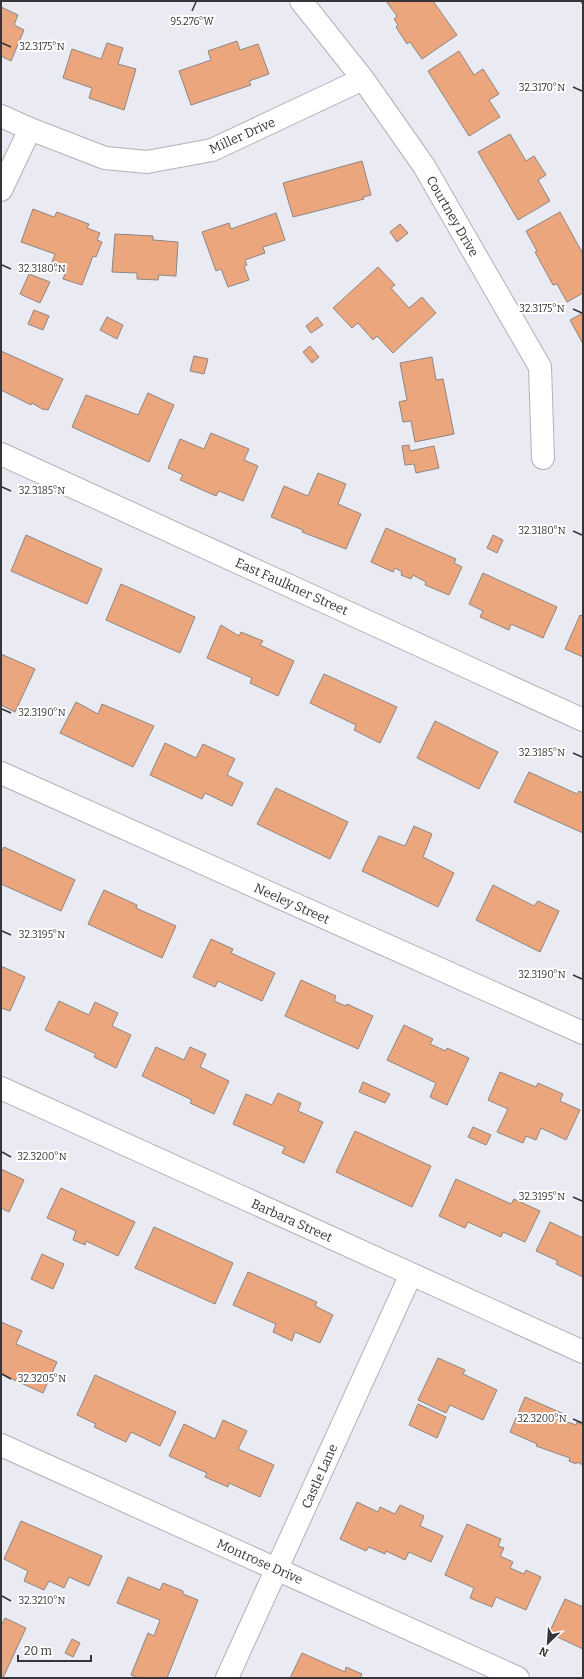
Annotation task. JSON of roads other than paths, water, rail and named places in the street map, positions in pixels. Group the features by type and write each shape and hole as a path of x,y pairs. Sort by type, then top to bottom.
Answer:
{"street":[{"name":"Courtney Drive","path":"301,1 363,79 424,166 540,367 543,458"},
{"name":"Miller Drive","path":"1,116 30,129 106,158 147,162 212,150 363,79"},
{"path":"1,190 30,129"},
{"name":"East Faulkner Street","path":"1,454 583,720"},
{"name":"Neeley Street","path":"1,773 583,1033"},
{"name":"Barbara Street","path":"1,1088 583,1352"},
{"name":"Castle Lane","path":"227,1678 410,1274"},
{"name":"Montrose Drive","path":"1,1444 518,1678"}]}
